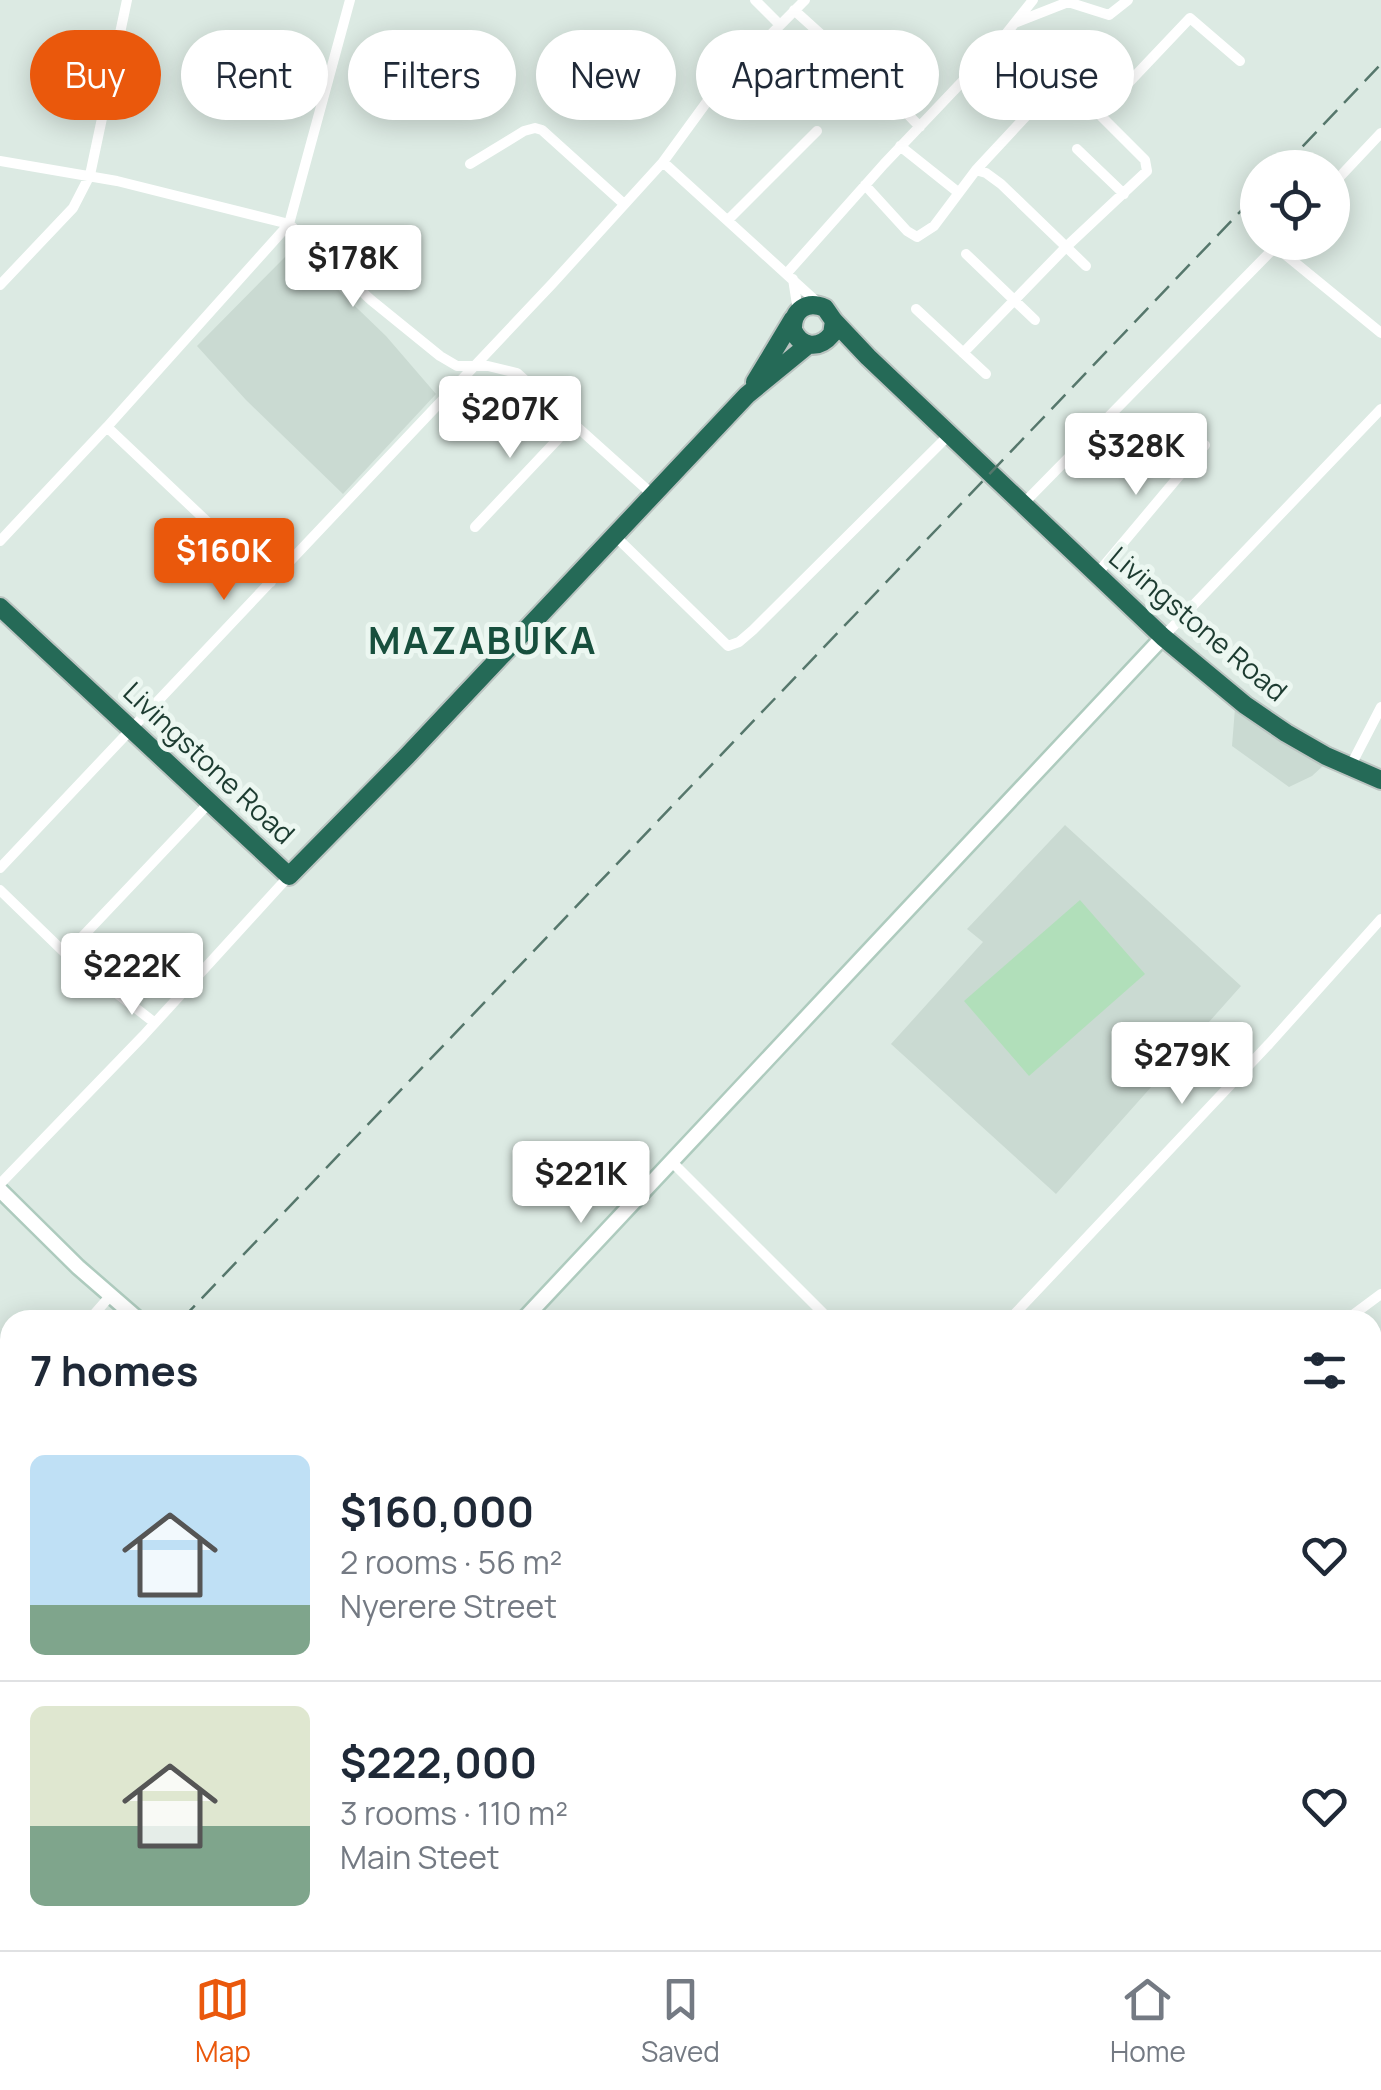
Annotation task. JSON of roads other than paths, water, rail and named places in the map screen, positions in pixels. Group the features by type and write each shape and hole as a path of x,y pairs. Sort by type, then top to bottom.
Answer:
{"highway":[{"name":"Livingstone Road","path":"820,305 868,357 1163,638 1286,733 1381,780"},
{"path":"808,345 793,330 797,313 804,306 820,305"},
{"name":"Livingstone Road","path":"746,395 797,313"},
{"path":"828,340 834,321"},
{"name":"Livingstone Road","path":"0,607 289,876 746,395 808,345 828,340 868,357"}],"main road":[{"path":"532,1310 1163,638"},
{"path":"0,1187 78,1267 127,1310"}],"street":[{"path":"0,286 73,208 90,175 127,0"},
{"path":"0,541 289,224 350,0"},
{"path":"755,0 779,24"},
{"path":"0,868 475,365 663,162 714,92 805,0"},
{"path":"790,276 865,185 1032,0"},
{"path":"1016,22 1063,2 1109,15 1128,0"},
{"path":"794,10 920,127"},
{"path":"963,353 1147,171 1145,160 1096,112 1118,95 1190,18 1240,61"},
{"path":"865,185 917,238 934,226 976,170 1023,120"},
{"path":"470,164 535,128 542,130 624,204"},
{"path":"728,220 817,131"},
{"path":"1350,167 1381,133"},
{"path":"900,146 959,193"},
{"path":"1076,149 1124,194"},
{"path":"0,161 90,175 289,224 371,300 440,356 457,366 518,372 652,495"},
{"path":"663,162 820,305"},
{"path":"976,170 1001,184 1086,266"},
{"path":"966,254 1035,320"},
{"path":"1023,504 1263,260"},
{"path":"1296,260 1381,333"},
{"path":"790,276 797,313"},
{"path":"916,309 986,374"},
{"path":"1163,638 1381,409"},
{"path":"474,527 574,422"},
{"path":"107,427 271,582"},
{"path":"614,535 728,646 753,630 949,434"},
{"path":"1096,575 1205,445"},
{"path":"1350,767 1381,707"},
{"path":"66,954 210,802"},
{"path":"0,1187 289,876"},
{"path":"0,890 66,954 154,1023"},
{"path":"1018,1310 1381,919"},
{"path":"672,1161 820,1310"},
{"path":"1359,1310 1381,1294"},
{"path":"98,1310 111,1296"}],"railway":[{"path":"1299,150 1381,64"},
{"path":"191,1310 1240,212"}],"district":[{"name":"MAZABUKA","path":"483,641"}]}
